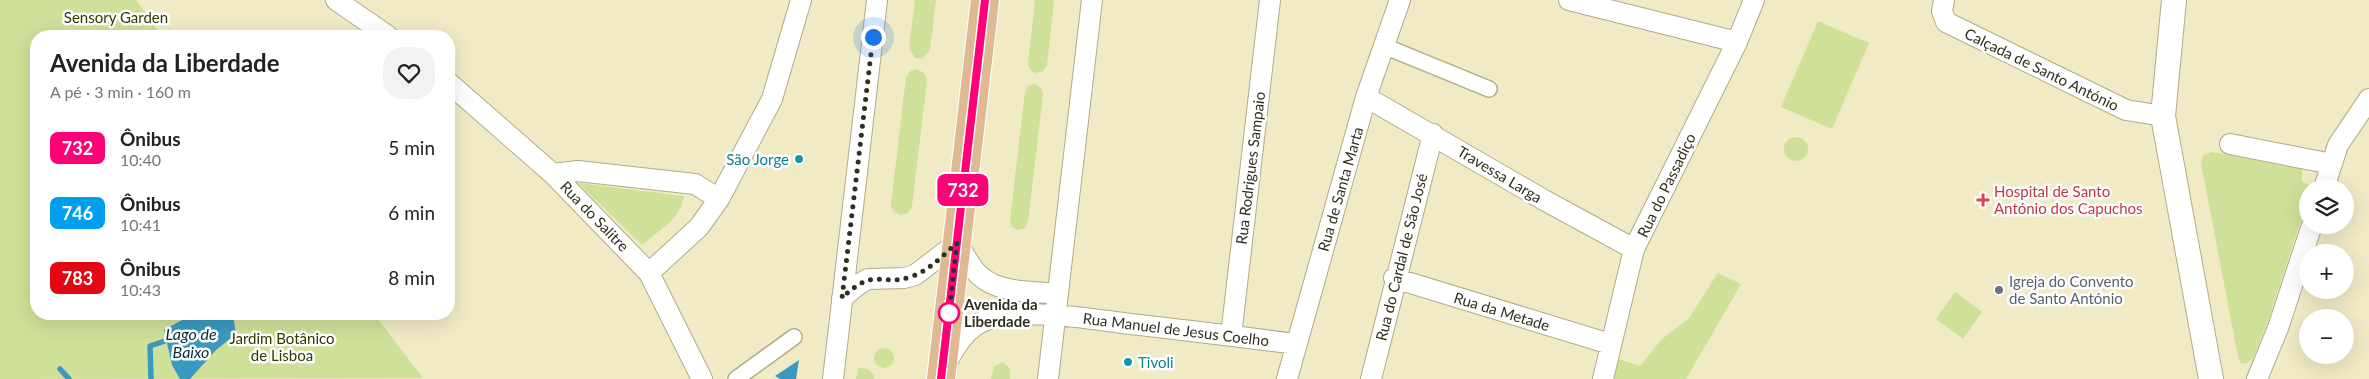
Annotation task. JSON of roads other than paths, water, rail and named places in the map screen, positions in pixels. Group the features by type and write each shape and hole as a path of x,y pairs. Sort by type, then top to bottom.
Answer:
{"main road":[{"path":"941,376 985,0"}],"street":[{"path":"336,0 379,30"},
{"path":"649,273 699,227 719,199 772,99 801,0"},
{"path":"833,379 877,0"},
{"path":"1048,379 1092,0"},
{"name":"Rua Rodrigues Sampaio","path":"1231,336 1270,0"},
{"name":"Rua de Santa Marta","path":"1286,379 1366,97 1400,0"},
{"path":"1568,0 1738,42"},
{"name":"Rua do Passadiço","path":"1602,379 1634,249 1738,42 1754,0"},
{"name":"Calçada de Santo António","path":"1944,0 1942,12 1946,22 2126,110 2162,116"},
{"path":"2174,0 2162,116 2212,379"},
{"path":"1384,46 1489,89"},
{"name":"Rua do Salitre","path":"455,88 554,174 649,273 702,379"},
{"name":"Travessa Larga","path":"1366,97 1433,134 1544,200 1634,249"},
{"path":"2327,179 2344,135 2369,99"},
{"name":"Rua do Cardal de São José","path":"1370,379 1394,278 1433,134"},
{"path":"2230,144 2332,164"},
{"path":"554,174 578,171 695,184 719,199"},
{"path":"2257,379 2278,328 2309,234"},
{"path":"842,298 868,279 904,278 915,275 957,243 978,275 991,283 1004,289 1058,294"},
{"name":"Rua da Metade","path":"1394,278 1610,344"},
{"path":"941,376 957,343 971,329 987,320 1008,316 1055,315"},
{"name":"Rua Manuel de Jesus Coelho","path":"1055,315 1296,344"},
{"path":"736,379 794,337"}],"water":[{"name":"Lago de Baixo","path":"182,320 234,320 236,334 216,350 190,379 180,379 172,365 164,330"},
{"path":"799,360 796,379 780,379 775,376"}],"waterway":[{"path":"151,379 150,346 165,341"},
{"path":"60,369 69,379"}],"place":[{"name":"São Jorge","path":"799,159"},
{"name":"Hospital de Santo António dos Capuchos","path":"1983,200"},
{"name":"Igreja do Convento de Santo António","path":"1999,290"},
{"name":"Avenida da Liberdade","path":"949,313"},
{"name":"Tivoli","path":"1128,362"}],"park label":[{"name":"Sensory Garden","path":"116,17"},
{"name":"Jardim Botânico de Lisboa","path":"282,346"}]}
